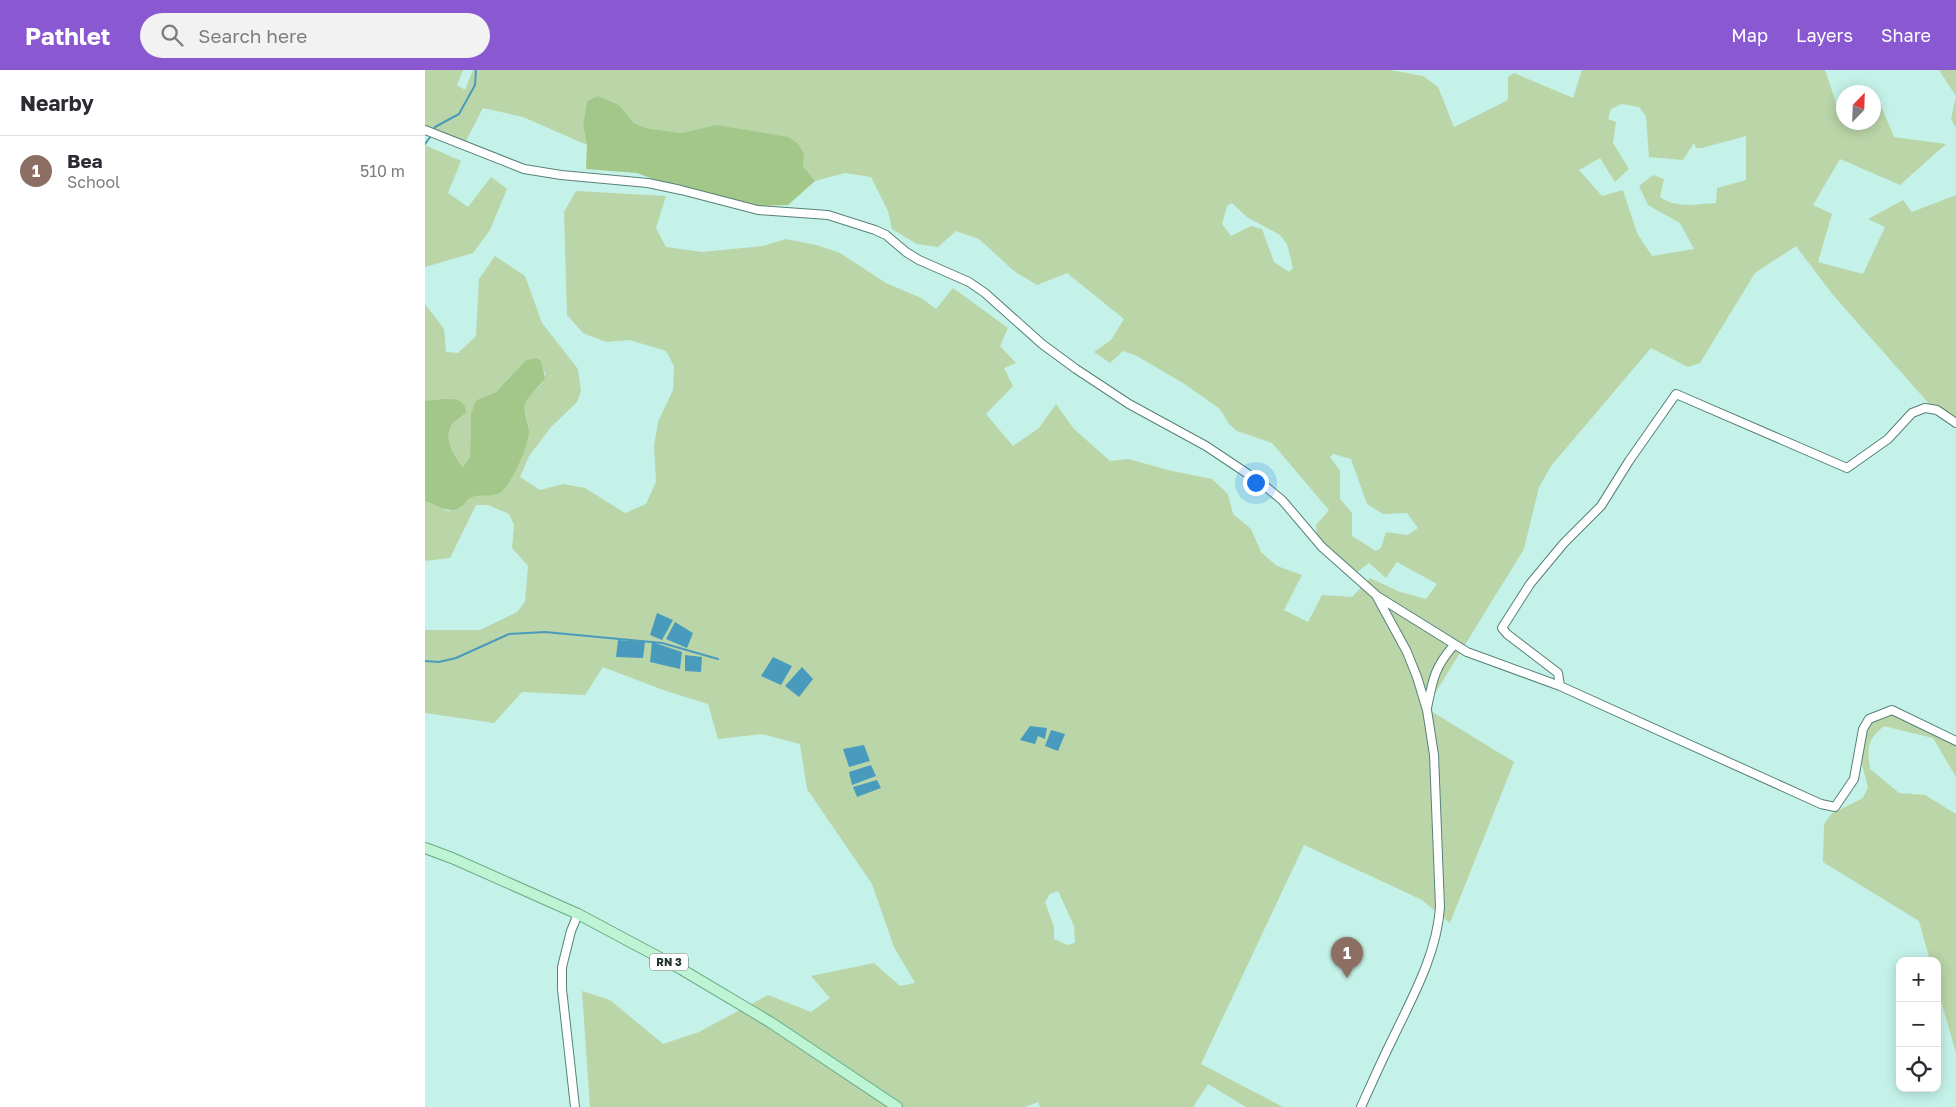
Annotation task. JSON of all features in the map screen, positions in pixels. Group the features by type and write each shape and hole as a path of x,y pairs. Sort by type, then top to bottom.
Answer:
{"main road":[{"name":"RN 3","path":"425,848 578,914 724,992 897,1107"}],"street":[{"path":"427,131 525,169 561,175 648,183 758,210 828,215 886,235 919,260 969,282 985,293 1042,344 1129,404 1206,446 1254,478 1282,500 1322,547 1376,595 1429,627 1454,645 1467,652 1560,686 1821,804 1835,807 1854,779 1863,729 1869,719 1892,710 1956,741"},
{"path":"1560,686 1558,672 1507,634 1502,628 1530,584 1564,543 1601,506 1629,461 1676,394 1847,468 1887,439 1912,413 1925,408 1937,410 1956,423"},
{"path":"1361,1107 1414,994 1433,947 1439,920 1440,866 1435,763 1427,710 1407,652 1376,595"},
{"path":"1427,710 1437,666 1454,645"},
{"path":"575,1107 562,974 571,930 578,914"}],"green space":[{"path":"425,70 463,70 457,85 465,90 473,70 1390,70 1423,76 1438,87 1454,127 1508,100 1508,77 1514,73 1573,98 1582,70 1825,70 1836,103 1836,130 1881,130 1881,106 1894,137 1946,144 1900,185 1840,159 1813,205 1832,214 1818,262 1863,274 1885,227 1868,219 1903,200 1912,212 1956,195 1956,425 1931,406 1833,295 1796,246 1755,273 1700,363 1688,367 1651,348 1551,466 1539,487 1524,549 1426,708 1514,762 1450,923 1422,900 1304,845 1201,1064 1283,1107 1246,1107 1208,1084 1193,1107 1040,1107 1038,1102 1025,1107 590,1107 582,991 610,1000 663,1044 699,1032 768,995 811,1012 830,998 811,976 874,963 900,986 915,983 894,947 872,884 807,789 800,744 762,734 718,739 708,704 666,691 603,667 585,695 522,692 494,723 425,713 425,630 480,630 517,612 525,602 528,566 512,548 514,525 509,514 488,505 476,505 450,558 425,561 425,501 448,511 460,508 468,499 474,496 499,494 528,435 529,427 524,410 525,403 543,381 545,372 525,361 496,392 479,399 471,414 470,457 463,467 453,452 449,434 453,423 466,413 440,401 425,401 425,304 444,329 446,352 458,353 476,336 479,279 495,256 525,276 542,323 578,369 581,391 577,402 551,427 529,456 520,477 540,490 563,484 585,488 625,513 646,504 656,482 654,446 658,422 673,390 674,366 666,351 630,340 606,342 583,333 567,315 564,212 576,191 666,196 656,228 666,247 702,252 763,246 786,239 816,245 840,253 886,283 921,298 936,309 953,288 1008,328 1000,346 1016,363 1004,368 1013,386 986,414 1013,446 1039,428 1056,404 1074,429 1110,461 1128,459 1212,479 1228,494 1233,514 1251,529 1261,552 1277,566 1302,575 1284,610 1308,622 1322,595 1352,597 1370,578 1400,592 1426,599 1437,584 1397,562 1386,578 1369,563 1356,573 1317,538 1316,525 1329,510 1272,443 1237,431 1229,424 1220,409 1183,383 1137,356 1123,351 1110,363 1094,352 1111,340 1124,319 1067,273 1037,285 1014,271 979,239 956,231 938,247 917,244 892,229 888,211 871,177 845,173 815,181 803,166 804,154 716,125 681,133 646,128 634,123 619,105 598,96 587,101 583,125 587,145 523,117 483,108 465,143 425,125","holes":["1622,104 1639,107 1646,116 1649,157 1683,160 1694,143 1696,148 1702,148 1746,136 1746,180 1717,188 1716,203 1687,205 1667,201 1660,197 1664,179 1653,175 1639,186 1648,205 1680,223 1694,249 1652,256 1637,233 1623,190 1602,196 1579,170 1600,158 1615,182 1629,169 1613,143 1616,122 1608,119 1611,109","1232,203 1247,217 1280,235 1287,244 1293,268 1289,272 1274,262 1262,229 1251,226 1231,236 1222,224 1227,206","1333,454 1351,459 1367,504 1383,514 1407,513 1418,528 1408,535 1386,532 1381,548 1376,551 1352,536 1352,513 1340,499 1340,471 1330,457","1058,891 1074,926 1075,943 1067,945 1054,939 1054,927 1045,902 1050,894"]},
{"path":"1939,70 1956,70 1956,96"},
{"path":"598,96 619,105 634,123 646,128 681,133 716,125 788,137 798,144 804,154 803,166 815,181 788,205 751,206 703,197 637,173 586,169 587,145 583,125 587,101"},
{"path":"1956,96 1956,128 1951,119"},
{"path":"425,145 461,161 448,193 468,207 491,177 507,189 490,230 473,253 425,267"},
{"path":"536,358 541,361 545,378 525,404 525,414 529,430 528,436 518,465 508,484 498,494 472,497 457,509 448,510 425,501 425,401 450,399 461,402 465,406 466,413 453,423 449,434 453,452 463,467 470,457 471,414 475,403 479,399 496,392 525,361"},
{"path":"1896,712 1956,740 1956,777 1933,738 1884,726 1871,740 1869,755 1870,769 1899,793 1925,795 1956,814 1956,1053 1941,1001 1941,957 1929,957 1919,921 1823,862 1824,824 1831,814 1863,798 1868,787 1858,749 1866,728 1874,719"}],"water":[{"path":"657,613 673,620 662,640 650,635"},
{"path":"675,622 693,633 687,648 666,639"},
{"path":"618,640 645,642 643,658 616,657"},
{"path":"652,642 682,652 680,669 650,662"},
{"path":"685,655 702,657 701,672 685,671"},
{"path":"773,657 792,666 781,685 761,676"},
{"path":"802,667 813,679 799,697 785,686"},
{"path":"1030,726 1047,728 1045,739 1038,736 1035,744 1020,740"},
{"path":"1051,730 1065,734 1058,751 1045,746"},
{"path":"864,745 870,761 849,767 843,749"},
{"path":"871,765 876,776 852,785 849,772"},
{"path":"877,780 881,788 857,797 853,787"}],"waterway":[{"path":"433,132 435,127 459,114 475,85 476,70"},
{"path":"425,144 431,136"},
{"path":"425,661 439,662 456,658 509,634 545,632 662,643 718,659"}],"place":[{"name":"Bea","path":"1347,978"}]}
